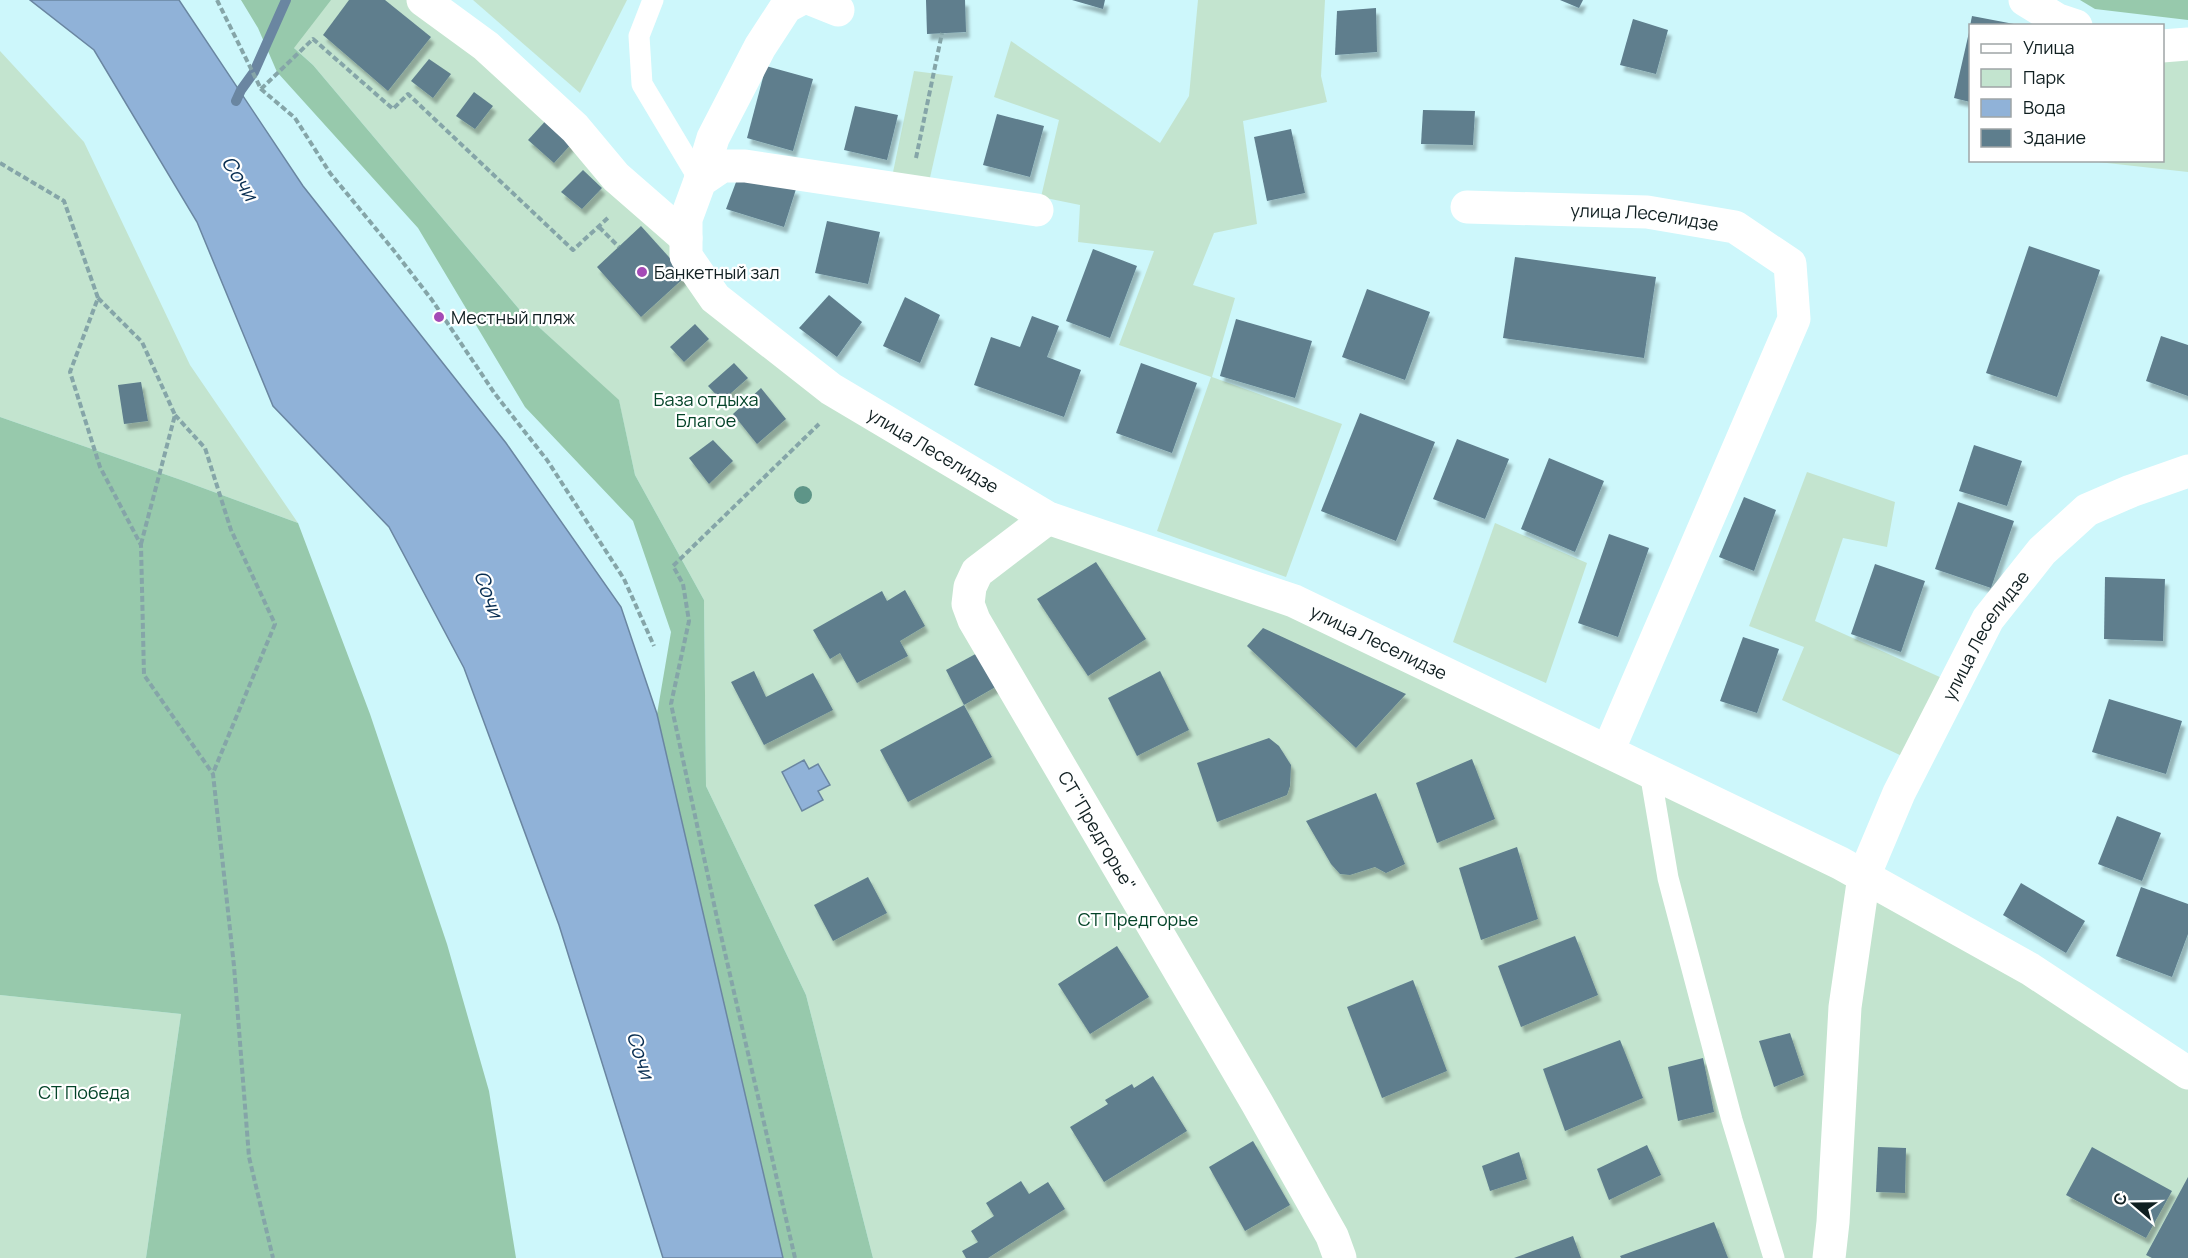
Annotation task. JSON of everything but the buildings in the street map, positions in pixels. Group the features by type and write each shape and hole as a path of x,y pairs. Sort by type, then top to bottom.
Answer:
{"street":[{"path":"423,0 486,46 575,128 616,177 686,238"},
{"name":"улица Леселидзе","path":"800,0 786,7 760,47 713,138 686,219 686,256 715,298 845,398 1048,518 1293,601 1608,751 1864,876 2030,969 2188,1073"},
{"path":"2025,0 2058,20 2070,24"},
{"path":"2164,46 2188,44"},
{"path":"700,181 722,166 745,166 1037,210"},
{"name":"улица Леселидзе","path":"1467,207 1647,212 1735,227 1790,264 1794,319 1608,751"},
{"name":"улица Леселидзе","path":"1829,1258 1845,1007 1864,876 1899,793 1988,620 2042,551 2087,510 2188,471"},
{"name":"СТ \"Предгорье\"","path":"1048,518 977,572 970,587 968,604 974,620 1257,1103 1332,1236 1340,1258"}],"lane":[{"path":"653,0 639,36 642,84 700,181"},
{"path":"1650,772 1668,878 1732,1120 1774,1258"}],"path":[{"path":"218,0 261,89 295,118 330,173 432,300 495,394 547,460 624,579 654,646"},
{"path":"914,168 942,33"},
{"path":"261,89 313,39 393,109 408,94 573,250 634,193"},
{"path":"0,163 64,201 98,298 142,342 175,415 206,448 231,530 275,624 213,774"},
{"path":"600,226 619,247"},
{"path":"98,298 70,372 100,467 141,545"},
{"path":"795,1258 717,918 671,704 689,621 682,585 673,566 845,398"},
{"path":"175,415 141,545 144,675 213,774 234,966 249,1156 273,1258"}],"green space":[{"name":"СТ Предгорье","path":"241,0 413,0 568,126 830,406 1348,640 1875,898 2023,976 2188,1082 2188,1258 873,1258 806,995 706,786 704,600 635,475 619,401 519,309 313,65"},
{"path":"241,0 331,0 294,48 313,65 519,309 619,400 635,475 704,600 706,786 806,995 873,1258 783,1258 657,714 671,632 633,521 525,407 418,228 277,72 258,28"},
{"path":"473,0 627,0 580,93"},
{"path":"1198,0 1325,0 1321,76 1327,102 1243,121 1257,224 1214,233 1193,285 1235,298 1212,377 1342,424 1286,577 1157,531 1211,377 1119,345 1154,251 1078,242 1080,205 1041,197 1059,120 994,97 1011,41 1160,143 1189,96"},
{"path":"2080,0 2188,0 2188,20 2095,9"},
{"path":"0,51 84,142 190,365 298,523 0,417"},
{"path":"2188,59 2188,172 2098,162 2164,162 2164,60"},
{"path":"914,71 953,76 929,182 892,177"},
{"path":"0,417 298,523 370,714 447,944 489,1091 516,1258 146,1258 181,1014 0,995"},
{"path":"1807,472 1895,502 1887,547 1843,538 1815,621 1942,678 1902,756 1782,700 1804,647 1749,626"},
{"path":"1495,523 1587,563 1546,683 1453,642"},
{"name":"СТ Победа","path":"0,995 181,1014 146,1258 0,1258"}],"water":[{"name":"Сочи","path":"30,0 179,0 303,186 506,443 621,607 657,714 783,1258 663,1258 559,925 464,668 389,527 273,406 197,222 94,50"},
{"path":"804,760 809,769 818,764 830,785 818,791 823,800 802,811 782,772"}],"waterway":[{"path":"236,101 254,72 286,0"}],"place":[{"name":"Банкетный зал","path":"642,272"},
{"name":"Местный пляж","path":"439,317"}],"park label":[{"name":"База отдыха Благое","path":"706,409"}]}
